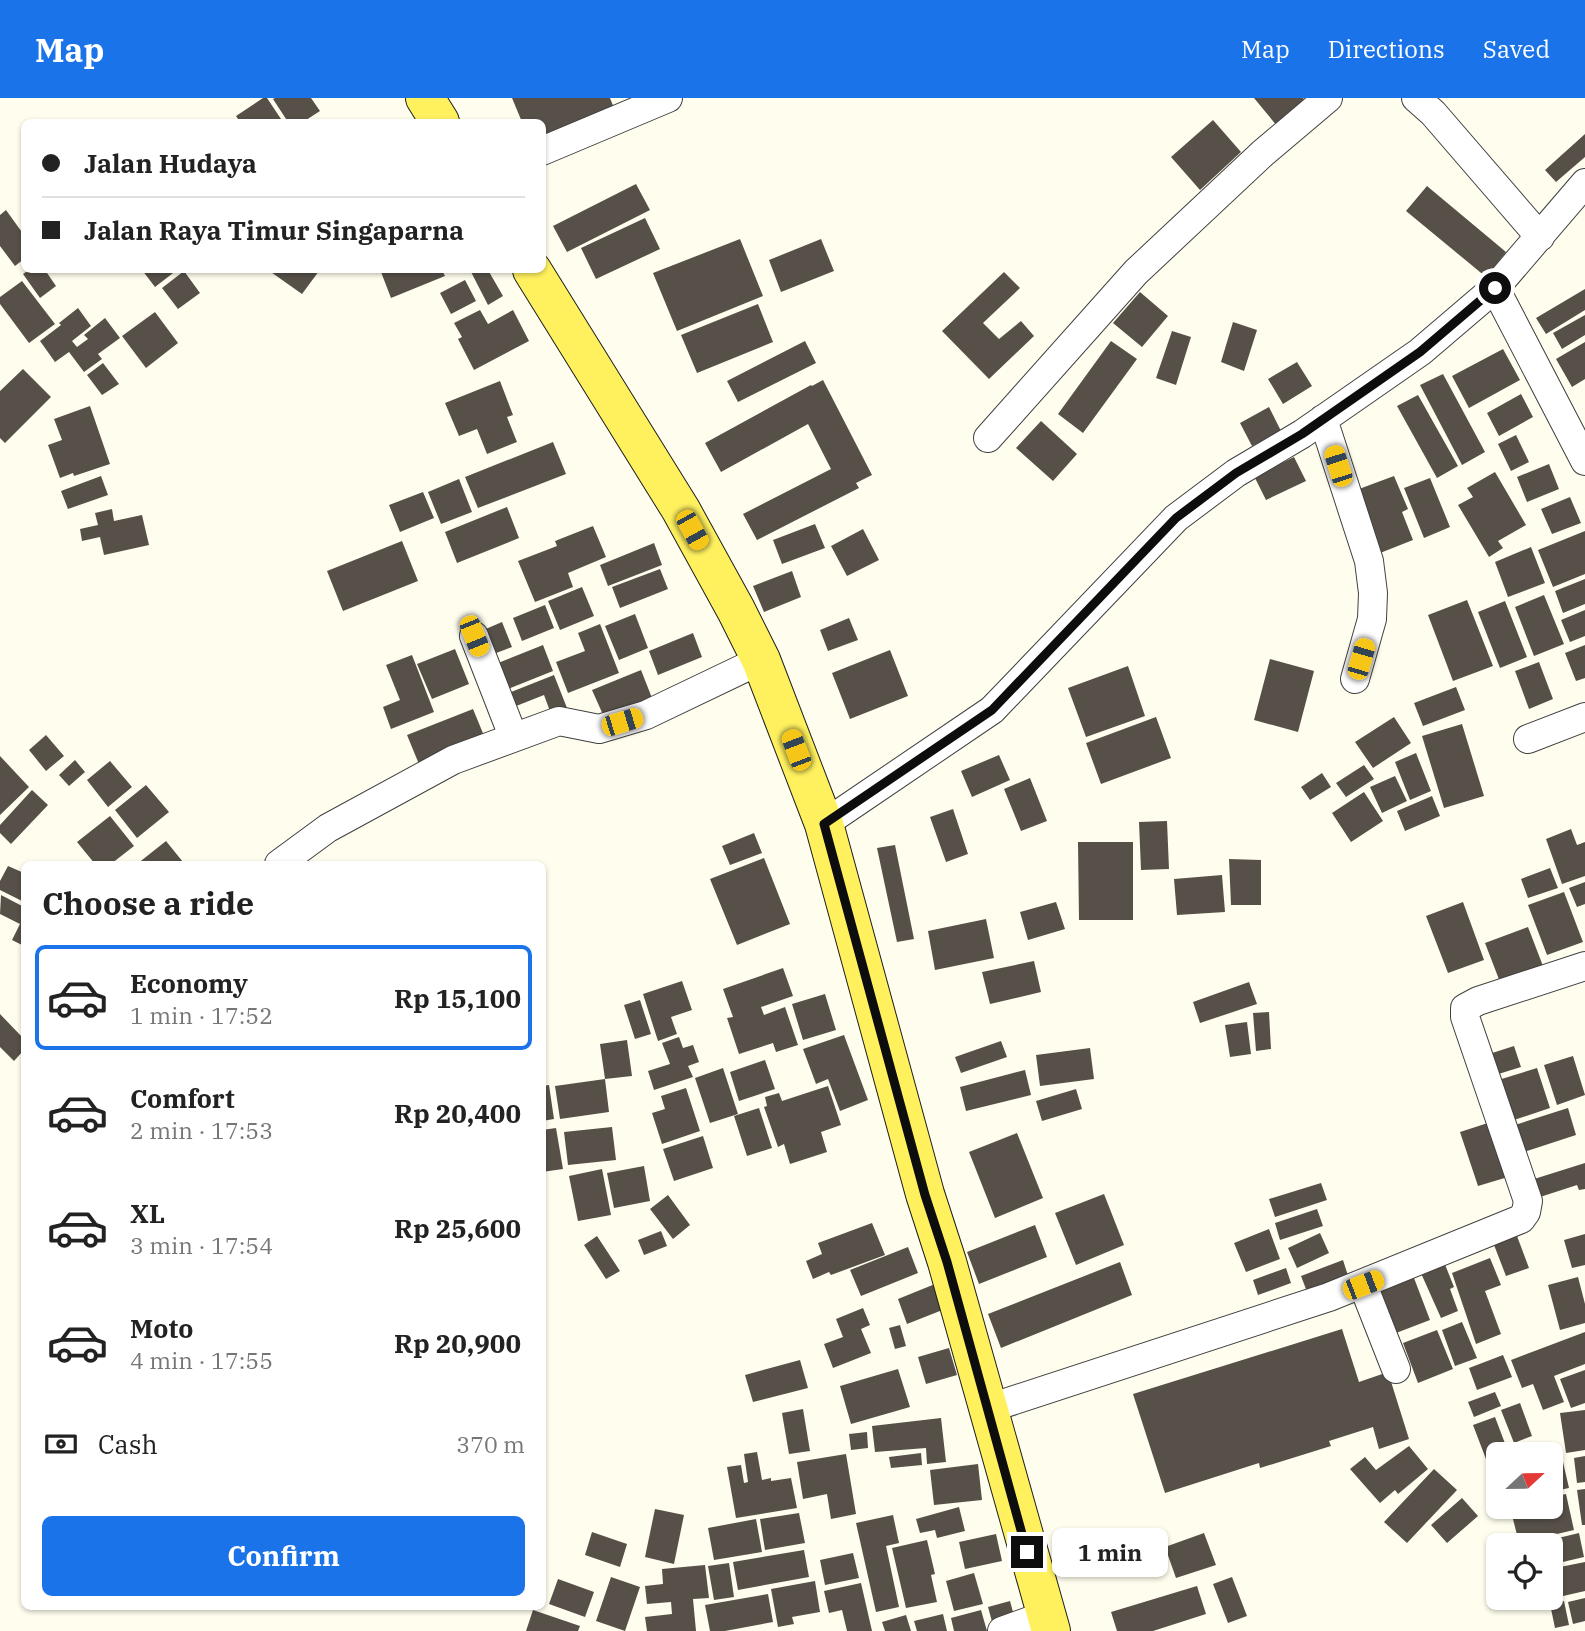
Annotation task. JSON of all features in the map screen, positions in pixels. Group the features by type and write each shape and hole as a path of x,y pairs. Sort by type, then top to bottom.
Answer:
{"main road":[{"path":"425,98 438,119"},
{"path":"534,273 681,510 761,660 787,726 819,810 925,1195 947,1262 1049,1623"}],"street":[{"path":"546,149 668,98"},
{"path":"988,438 1136,272 1263,153 1328,98"},
{"path":"1416,98 1433,113 1540,237"},
{"path":"819,810 992,710 1176,518 1236,473 1323,419 1420,352 1495,288 1585,183"},
{"path":"1495,288 1585,461"},
{"path":"1323,419 1369,561 1372,582 1372,619 1355,679"},
{"path":"474,636 513,736"},
{"path":"283,861 328,828 453,760 559,721 599,729 646,715 761,660"},
{"path":"1528,739 1585,717"},
{"path":"987,1409 1363,1285 1521,1219 1526,1212 1528,1201 1465,1017 1465,1008 1585,966"},
{"path":"1363,1285 1396,1369"},
{"path":"1002,1631 1049,1623"}],"building":[{"path":"267,98 281,119 238,119 236,116"},
{"path":"311,98 320,111 308,119 286,119 273,99"},
{"path":"512,98 610,98 614,108 546,136 546,119 521,119"},
{"path":"1254,98 1303,98 1311,107 1282,132"},
{"path":"1213,120 1241,152 1200,190 1171,157"},
{"path":"1585,134 1585,157 1556,182 1545,170"},
{"path":"636,184 650,210 567,252 553,226"},
{"path":"1427,186 1506,252 1486,277 1406,211"},
{"path":"6,210 21,231 21,261 15,266 0,246 0,215"},
{"path":"645,218 660,249 596,279 581,248"},
{"path":"740,239 763,296 677,331 653,273"},
{"path":"821,239 834,271 781,292 769,260"},
{"path":"1004,272 1020,288 983,323 999,339 1021,321 1034,336 989,379 942,331"},
{"path":"47,273 56,286 40,298 23,274"},
{"path":"144,273 173,273 155,287"},
{"path":"181,273 185,273 200,293 178,309 162,288"},
{"path":"272,273 318,273 302,294"},
{"path":"381,273 444,273 445,276 391,298"},
{"path":"472,273 490,273 503,296 488,305"},
{"path":"465,280 476,301 451,314 440,293"},
{"path":"22,281 55,324 29,343 0,304 0,297"},
{"path":"1585,289 1585,310 1546,334 1536,318"},
{"path":"1140,292 1168,316 1142,347 1113,323"},
{"path":"758,304 773,342 697,373 681,335"},
{"path":"78,308 91,326 72,341 77,347 88,339 84,335 105,318 120,338 98,354 102,359 84,372 69,352 55,362 40,341"},
{"path":"480,310 488,324 513,310 529,341 474,370 458,339 462,337 454,323"},
{"path":"155,312 178,343 146,368 122,336"},
{"path":"1585,315 1585,335 1562,349 1553,333"},
{"path":"1233,322 1257,330 1244,371 1221,362"},
{"path":"1172,331 1191,337 1176,385 1156,378"},
{"path":"805,341 816,363 738,402 727,381"},
{"path":"1111,341 1137,359 1083,433 1058,414"},
{"path":"1585,342 1585,379 1572,387 1556,359"},
{"path":"1503,349 1520,380 1469,408 1452,376"},
{"path":"1297,362 1312,386 1283,404 1268,379"},
{"path":"103,363 119,384 102,395 87,375"},
{"path":"23,369 51,397 5,443 0,438 0,391"},
{"path":"1443,374 1485,452 1462,465 1420,385"},
{"path":"823,380 872,475 856,483 859,488 757,540 743,514 831,469 808,424 721,472 705,443"},
{"path":"500,381 513,415 507,417 517,442 487,454 477,429 459,436 445,403"},
{"path":"1521,394 1533,417 1499,436 1487,413"},
{"path":"1418,395 1458,466 1437,478 1397,406"},
{"path":"90,406 110,464 60,478 48,445 62,440 54,419"},
{"path":"1269,407 1281,431 1252,446 1240,423"},
{"path":"1041,421 1077,454 1053,481 1016,448"},
{"path":"1516,435 1529,462 1511,471 1498,444"},
{"path":"553,442 566,474 478,508 465,477"},
{"path":"1294,457 1306,481 1266,500 1254,476"},
{"path":"1549,464 1559,489 1527,502 1517,477"},
{"path":"1495,472 1526,525 1498,541 1503,548 1489,557 1458,505 1473,497 1467,488"},
{"path":"101,476 108,495 68,509 61,491"},
{"path":"1394,476 1408,509 1402,512 1413,540 1375,555 1364,527 1372,523 1359,489"},
{"path":"1430,478 1450,527 1424,538 1404,488"},
{"path":"459,479 472,512 441,524 428,492"},
{"path":"423,492 434,518 400,532 389,505"},
{"path":"1570,497 1581,523 1552,534 1541,509"},
{"path":"507,507 519,538 457,563 445,532"},
{"path":"112,509 114,521 142,515 149,545 104,555 100,537 82,541 80,529 98,525 95,513"},
{"path":"815,524 825,548 782,564 773,540"},
{"path":"593,526 606,557 568,573 573,587 535,602 518,561 557,546 555,541"},
{"path":"863,529 879,560 847,576 831,546"},
{"path":"1585,531 1585,574 1553,587 1538,550"},
{"path":"402,541 418,581 343,611 327,571"},
{"path":"654,543 662,565 608,586 600,565"},
{"path":"1531,547 1545,583 1508,597 1495,562"},
{"path":"660,569 668,589 620,608 612,587"},
{"path":"792,571 801,597 764,612 753,586"},
{"path":"1585,579 1585,604 1563,613 1555,591"},
{"path":"582,587 594,616 560,630 548,601"},
{"path":"1544,595 1564,644 1534,656 1515,607"},
{"path":"1467,600 1493,666 1453,681 1428,615"},
{"path":"1505,601 1527,657 1500,668 1478,612"},
{"path":"545,605 554,628 522,641 513,618"},
{"path":"1585,610 1585,636 1570,642 1561,620"},
{"path":"635,614 648,648 619,660 605,626"},
{"path":"849,618 858,640 828,651 820,630"},
{"path":"502,622 512,647 491,655 481,631"},
{"path":"600,624 619,673 568,693 556,662 585,651 578,633"},
{"path":"693,633 702,657 658,675 649,651"},
{"path":"543,645 553,671 498,693 488,667"},
{"path":"1585,645 1585,678 1576,681 1565,653"},
{"path":"455,649 469,684 432,699 417,664"},
{"path":"890,650 908,696 850,719 832,673"},
{"path":"412,655 434,712 391,729 383,707 400,700 386,665"},
{"path":"1270,659 1314,671 1298,732 1254,720"},
{"path":"1539,662 1553,699 1529,709 1515,671"},
{"path":"1128,666 1145,716 1086,737 1068,688"},
{"path":"641,670 652,698 604,717 592,690"},
{"path":"554,675 567,708 551,714 544,695 506,710 501,696"},
{"path":"1456,687 1465,710 1423,726 1414,703"},
{"path":"473,709 487,743 421,769 407,735"},
{"path":"1156,717 1171,758 1101,784 1086,743"},
{"path":"1394,717 1411,743 1373,768 1355,742"},
{"path":"1462,724 1484,796 1444,808 1422,736"},
{"path":"46,735 64,756 46,771 29,750"},
{"path":"1416,753 1431,791 1410,800 1395,762"},
{"path":"999,755 1010,780 972,797 961,771"},
{"path":"0,756 29,787 0,815"},
{"path":"75,760 85,772 69,786 59,775"},
{"path":"110,761 132,787 108,807 87,780"},
{"path":"1364,765 1374,779 1346,797 1336,783"},
{"path":"1322,773 1331,787 1310,800 1301,787"},
{"path":"1395,776 1407,801 1382,813 1370,787"},
{"path":"1030,778 1047,821 1021,831 1004,789"},
{"path":"146,785 169,812 137,838 115,810"},
{"path":"32,790 48,805 11,844 0,833 0,825"},
{"path":"1364,792 1383,821 1351,842 1332,813"},
{"path":"1432,796 1440,816 1405,831 1397,811"},
{"path":"953,809 968,854 946,862 930,817"},
{"path":"110,816 134,846 115,861 93,861 77,842"},
{"path":"1167,821 1169,869 1141,870 1139,822"},
{"path":"1571,829 1577,845 1585,842 1585,876 1562,884 1546,839"},
{"path":"754,833 762,853 730,865 722,846"},
{"path":"166,841 182,861 141,861"},
{"path":"1078,842 1133,842 1133,920 1079,920"},
{"path":"895,845 914,939 897,942 877,848"},
{"path":"764,858 790,924 737,945 710,879"},
{"path":"1229,859 1261,860 1261,905 1231,905"},
{"path":"8,866 21,872 21,900 0,890 0,881"},
{"path":"1550,868 1558,888 1528,898 1521,879"},
{"path":"1222,875 1225,912 1177,915 1174,879"},
{"path":"1585,882 1585,904 1577,907 1569,888"},
{"path":"1564,892 1583,942 1547,955 1528,905"},
{"path":"1,895 21,905 21,944 12,940 20,924 0,914"},
{"path":"1056,902 1065,929 1028,940 1020,912"},
{"path":"1463,902 1484,960 1448,973 1426,916"},
{"path":"986,919 994,958 935,970 928,931"},
{"path":"1528,927 1543,966 1500,982 1485,943"},
{"path":"1034,961 1041,992 990,1004 982,972"},
{"path":"783,968 793,996 761,1007 764,1015 785,1007 798,1045 776,1052 773,1043 739,1054 727,1018 733,1017 723,989"},
{"path":"682,981 692,1010 671,1017 677,1034 658,1041 643,994"},
{"path":"1249,982 1257,1004 1200,1023 1193,1002"},
{"path":"825,994 836,1030 803,1040 792,1004"},
{"path":"640,1000 651,1034 635,1039 624,1005"},
{"path":"1269,1012 1271,1049 1256,1051 1253,1013"},
{"path":"0,1014 21,1036 21,1053 14,1061 0,1047"},
{"path":"1247,1022 1251,1054 1230,1057 1225,1025"},
{"path":"844,1035 868,1100 840,1111 828,1079 816,1084 803,1049"},
{"path":"679,1037 683,1048 693,1045 699,1062 688,1066 693,1077 654,1090 648,1071 670,1064 662,1043"},
{"path":"627,1040 632,1076 605,1079 600,1044"},
{"path":"1001,1041 1007,1057 961,1073 955,1057"},
{"path":"1514,1046 1521,1067 1492,1076 1486,1055"},
{"path":"1090,1048 1094,1079 1040,1086 1036,1055"},
{"path":"1573,1056 1585,1095 1557,1105 1544,1065"},
{"path":"765,1060 775,1089 739,1101 730,1072"},
{"path":"723,1068 738,1114 710,1123 695,1078"},
{"path":"1537,1068 1550,1108 1508,1122 1495,1081"},
{"path":"1025,1070 1031,1095 966,1111 960,1087"},
{"path":"605,1079 609,1112 560,1119 555,1086"},
{"path":"546,1085 549,1085 554,1119 546,1120"},
{"path":"828,1086 841,1125 821,1132 827,1152 790,1164 784,1144 778,1147 764,1107 767,1106 765,1097 779,1093 782,1101"},
{"path":"686,1088 700,1131 662,1144 652,1113 665,1109 661,1096"},
{"path":"1076,1089 1082,1109 1042,1121 1036,1101"},
{"path":"759,1108 772,1148 747,1156 734,1116"},
{"path":"1568,1108 1576,1135 1524,1152 1515,1125"},
{"path":"1491,1122 1508,1177 1478,1186 1460,1132"},
{"path":"612,1127 616,1160 568,1165 564,1132"},
{"path":"556,1128 563,1169 546,1171 546,1129"},
{"path":"1017,1133 1043,1198 995,1218 969,1152"},
{"path":"703,1136 713,1168 674,1181 663,1149"},
{"path":"1585,1163 1585,1189 1579,1190 1577,1185 1537,1198 1531,1180"},
{"path":"644,1166 650,1201 614,1208 607,1173"},
{"path":"602,1169 611,1215 578,1221 569,1176"},
{"path":"1321,1183 1327,1200 1275,1217 1269,1199"},
{"path":"1104,1194 1124,1245 1076,1265 1055,1213"},
{"path":"668,1195 690,1225 673,1239 650,1209"},
{"path":"1317,1209 1323,1226 1280,1240 1275,1223"},
{"path":"872,1223 885,1255 813,1279 806,1261 822,1254 818,1243"},
{"path":"1035,1225 1047,1257 979,1284 967,1252"},
{"path":"1269,1229 1280,1259 1246,1272 1234,1243"},
{"path":"661,1231 667,1246 644,1255 638,1240"},
{"path":"1320,1233 1329,1253 1297,1268 1288,1248"},
{"path":"1585,1234 1585,1265 1572,1268 1564,1240"},
{"path":"597,1236 620,1271 606,1279 584,1245"},
{"path":"1517,1236 1529,1268 1506,1276 1494,1245"},
{"path":"908,1247 918,1273 861,1296 850,1270"},
{"path":"1490,1258 1501,1285 1485,1291 1501,1334 1476,1344 1452,1273"},
{"path":"1343,1260 1350,1282 1309,1297 1301,1276"},
{"path":"1120,1262 1132,1295 1001,1348 988,1314"},
{"path":"1444,1262 1454,1287 1450,1289 1458,1311 1441,1318 1420,1271"},
{"path":"1286,1268 1291,1283 1258,1295 1253,1280"},
{"path":"1578,1277 1585,1304 1585,1323 1560,1330 1548,1285"},
{"path":"1414,1278 1430,1320 1396,1333 1380,1291"},
{"path":"935,1284 945,1309 907,1324 898,1299"},
{"path":"863,1308 870,1325 861,1329 871,1353 833,1368 824,1344 843,1337 836,1319"},
{"path":"1462,1322 1477,1358 1455,1366 1442,1330"},
{"path":"900,1325 906,1346 895,1349 889,1328"},
{"path":"1342,1329 1359,1382 1388,1372 1409,1439 1379,1449 1373,1427 1329,1441 1331,1446 1260,1468 1259,1463 1165,1493 1133,1394"},
{"path":"1437,1330 1453,1369 1418,1383 1403,1343"},
{"path":"1585,1332 1585,1364 1554,1376 1564,1402 1543,1410 1533,1384 1522,1388 1511,1360"},
{"path":"949,1348 957,1375 926,1384 918,1357"},
{"path":"1503,1355 1512,1377 1477,1390 1469,1368"},
{"path":"800,1360 808,1388 753,1402 745,1375"},
{"path":"898,1369 910,1407 851,1424 840,1386"},
{"path":"1585,1370 1585,1403 1571,1408 1560,1379"},
{"path":"1495,1392 1501,1406 1474,1417 1468,1402"},
{"path":"1520,1403 1532,1436 1514,1442 1501,1410"},
{"path":"803,1409 810,1451 789,1454 782,1413"},
{"path":"1585,1410 1585,1450 1566,1453 1560,1413"},
{"path":"1495,1417 1504,1442 1486,1442 1486,1459 1473,1425"},
{"path":"941,1418 946,1462 927,1464 926,1448 875,1452 872,1426"},
{"path":"867,1432 868,1448 851,1450 849,1434"},
{"path":"1409,1446 1428,1469 1398,1494 1395,1490 1380,1503 1350,1469 1365,1457 1376,1470"},
{"path":"757,1452 762,1480 791,1478 797,1508 736,1518 727,1467 741,1465 744,1483 748,1482 744,1454"},
{"path":"921,1453 922,1465 891,1468 889,1457"},
{"path":"846,1454 856,1514 831,1519 827,1494 803,1499 797,1462"},
{"path":"1585,1456 1585,1482 1577,1483 1574,1458"},
{"path":"1563,1462 1569,1488 1563,1489"},
{"path":"978,1464 982,1500 934,1505 930,1470"},
{"path":"1434,1469 1457,1490 1407,1543 1384,1522"},
{"path":"1585,1489 1585,1525 1582,1525 1577,1490"},
{"path":"1566,1494 1574,1530 1561,1533 1516,1533 1513,1519 1563,1519 1563,1495"},
{"path":"1462,1498 1478,1516 1447,1543 1431,1525"},
{"path":"959,1507 965,1531 937,1538 935,1530 920,1533 916,1519"},
{"path":"655,1509 684,1515 674,1564 645,1557"},
{"path":"799,1513 805,1543 765,1550 760,1519"},
{"path":"893,1515 899,1543 886,1546 899,1607 876,1612 856,1523"},
{"path":"756,1519 762,1552 714,1560 708,1528"},
{"path":"592,1532 627,1544 620,1567 585,1555"},
{"path":"1204,1533 1216,1565 1176,1578 1165,1547"},
{"path":"1579,1533 1584,1557 1563,1562 1563,1537"},
{"path":"996,1534 1002,1561 965,1569 959,1542"},
{"path":"927,1540 935,1574 931,1575 937,1602 906,1608 892,1548"},
{"path":"804,1550 809,1577 738,1590 733,1562"},
{"path":"853,1553 859,1578 825,1585 820,1560"},
{"path":"1585,1562 1585,1591 1563,1596 1563,1566"},
{"path":"729,1563 734,1597 714,1600 708,1566"},
{"path":"705,1565 709,1598 693,1599 696,1631 647,1631 645,1617 672,1614 671,1602 647,1604 645,1586 663,1584 662,1569"},
{"path":"974,1573 983,1604 954,1611 946,1581"},
{"path":"611,1577 640,1587 625,1631 596,1621"},
{"path":"1232,1577 1247,1616 1228,1623 1213,1584"},
{"path":"558,1579 594,1592 585,1617 549,1604"},
{"path":"815,1581 820,1612 792,1617 794,1624 778,1627 771,1589"},
{"path":"861,1583 872,1631 847,1631 842,1610 829,1613 824,1591"},
{"path":"1197,1586 1206,1614 1153,1631 1117,1631 1111,1612"},
{"path":"768,1594 773,1622 725,1631 710,1631 705,1605"},
{"path":"1585,1598 1585,1621 1573,1624 1568,1602"},
{"path":"1010,1601 1016,1623 994,1629 988,1607"},
{"path":"1563,1601 1569,1625 1555,1628 1551,1610 1563,1610"},
{"path":"533,1610 580,1626 578,1631 526,1631"},
{"path":"981,1610 987,1631 954,1631 951,1618"},
{"path":"943,1614 947,1631 917,1631 914,1621"},
{"path":"906,1615 911,1631 885,1631 882,1622"}],"route":[{"path":"1027,1552 947,1262 925,1195 824,824 992,710 1176,518 1236,473 1302,434 1420,352 1495,288"}]}
